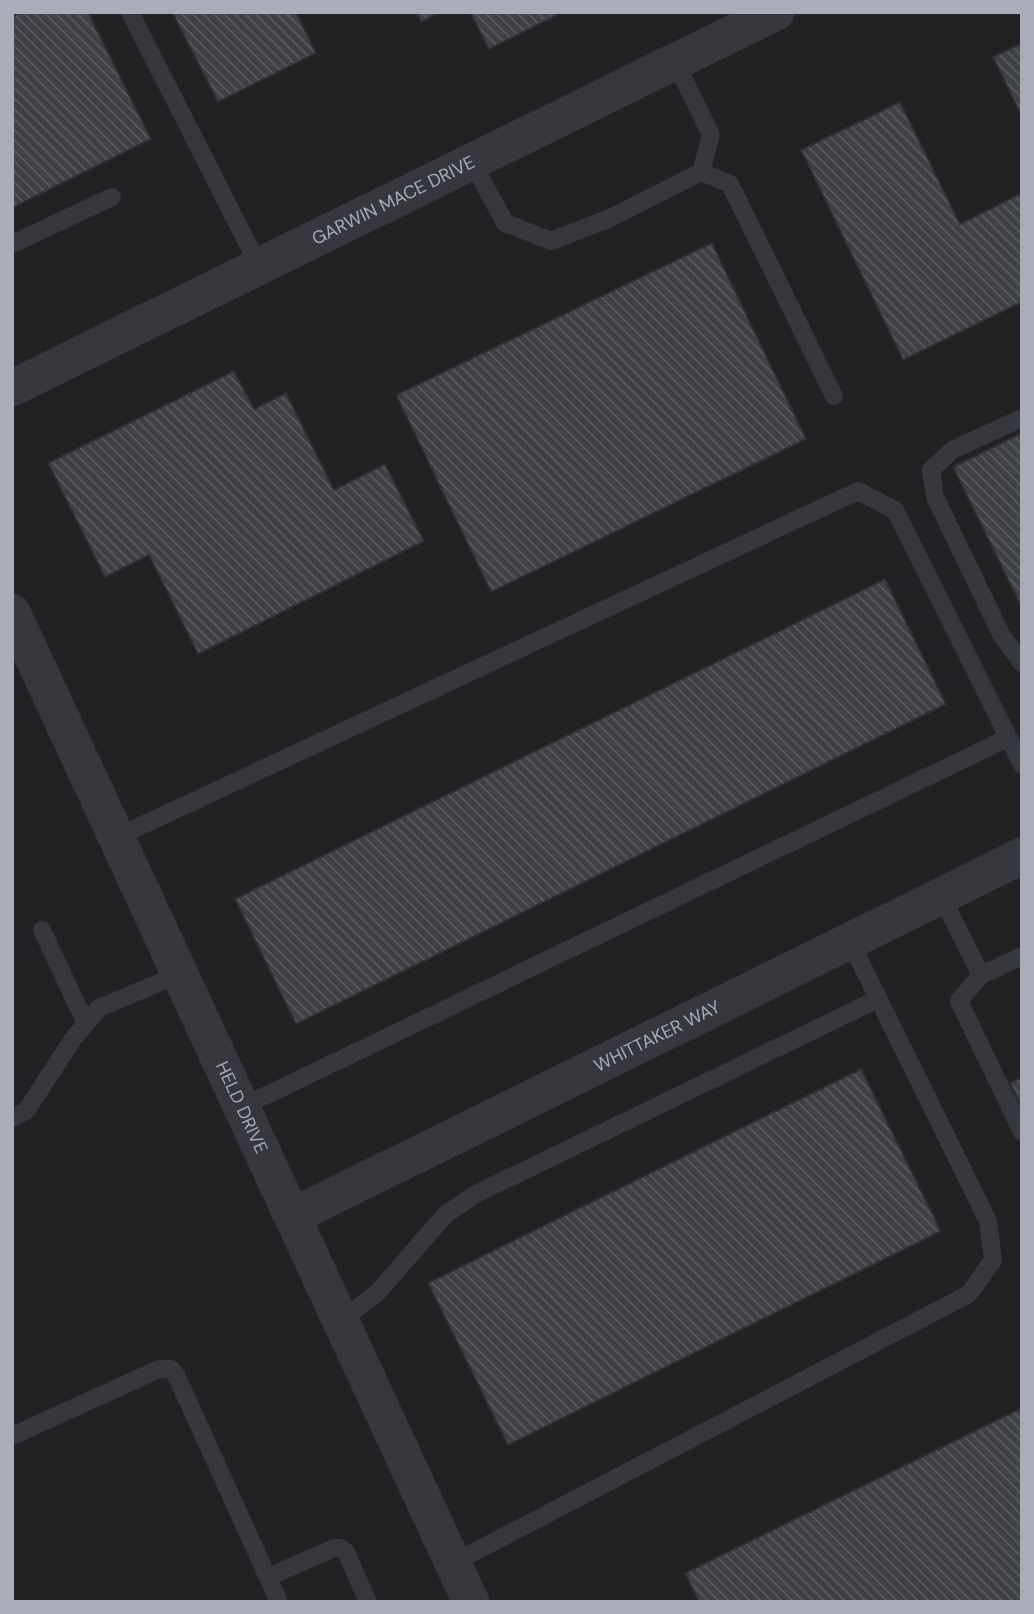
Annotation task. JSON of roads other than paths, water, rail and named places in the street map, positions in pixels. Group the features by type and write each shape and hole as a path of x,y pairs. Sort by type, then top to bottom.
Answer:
{"street":[{"name":"GARWIN MACE DRIVE","path":"12,387 675,61 732,22 772,13"},
{"name":"HELD DRIVE","path":"12,612 471,1602"},
{"name":"WHITTAKER WAY","path":"292,1216 1022,856"}],"lane":[{"path":"130,12 259,266"},
{"path":"472,162 505,223 551,241 608,219 701,172 711,135 675,61"},
{"path":"701,172 730,184 834,396"},
{"path":"12,244 112,197"},
{"path":"1022,418 952,450 931,470 934,497 1002,636 1022,663"},
{"path":"117,837 858,491 895,510 1022,765"},
{"path":"242,1107 1008,738"},
{"path":"941,897 981,975"},
{"path":"42,930 86,1024"},
{"path":"453,1563 969,1294 993,1260 988,1221 850,941"},
{"path":"1022,956 981,975 959,1001 1022,1132"},
{"path":"12,1118 26,1111 99,1008 180,974"},
{"path":"341,1320 377,1293 446,1214 476,1194 878,999"},
{"path":"12,1436 159,1369 171,1369 279,1602"},
{"path":"268,1577 334,1548 340,1548 346,1552 368,1602"}]}
